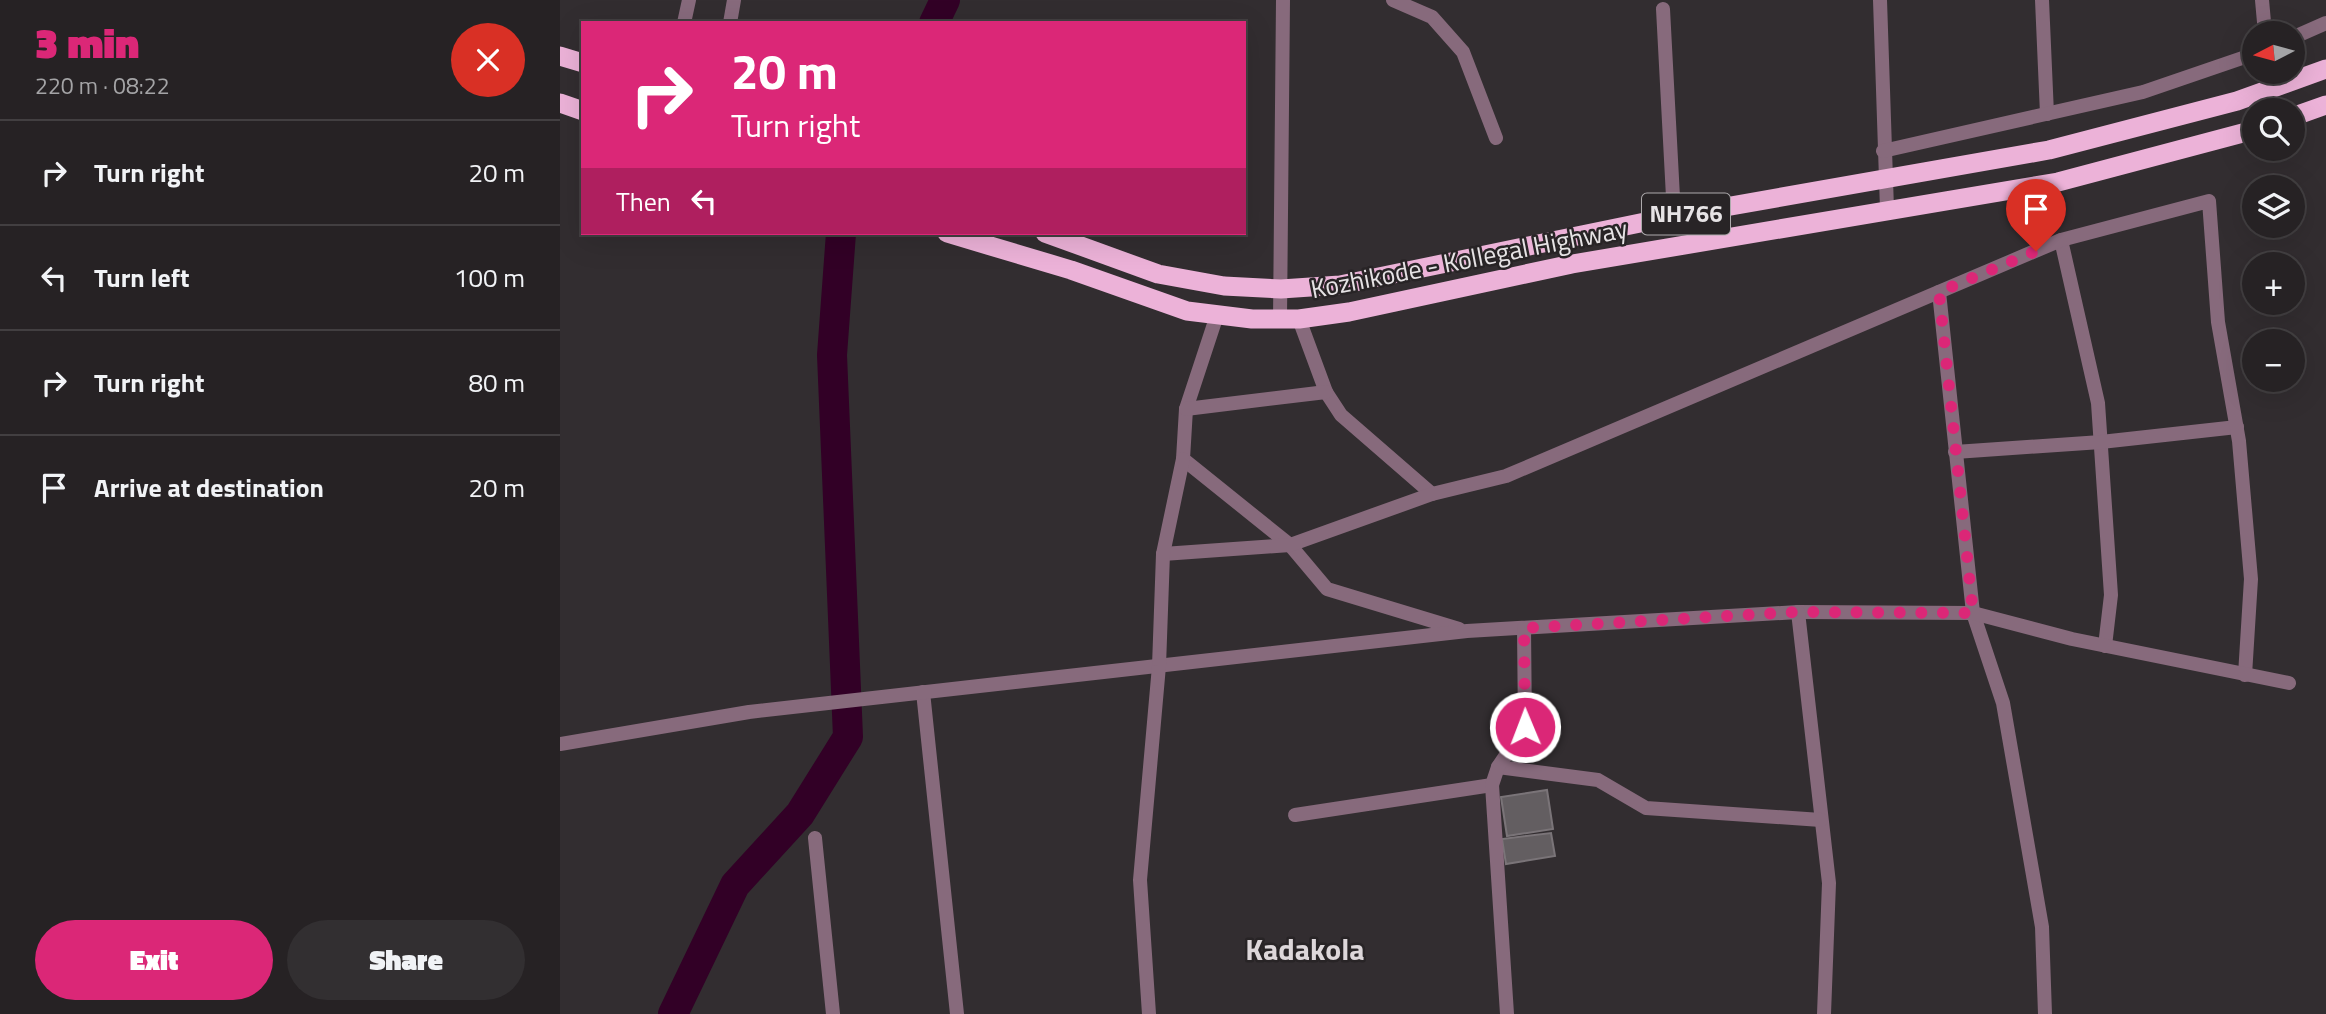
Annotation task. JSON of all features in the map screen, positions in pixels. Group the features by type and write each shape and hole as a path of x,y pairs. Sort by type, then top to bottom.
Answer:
{"highway":[{"path":"560,56 581,62"},
{"name":"Kozhikode - Kollegal Highway","path":"1051,235 1158,274 1224,286 1281,289 1340,285 1399,275 1674,216 2049,150 2237,101 2326,69"},
{"path":"560,103 581,110"},
{"path":"2305,112 2326,105"},
{"name":"Kozhikode - Kollegal Highway","path":"954,235 1071,271 1187,311 1289,319 1349,312 1572,264 2058,182 2242,133"}],"street":[{"path":"684,21 689,0"},
{"path":"730,21 734,0"},
{"path":"1283,0 1281,289 1289,319 1326,392 1341,415 1432,494"},
{"path":"1392,0 1432,17 1462,52 1496,138"},
{"path":"1880,0 1887,209"},
{"path":"2042,0 2047,114"},
{"path":"2262,0 2264,21"},
{"path":"1663,9 1674,216"},
{"path":"2305,32 2326,23"},
{"path":"1883,150 2143,92 2242,58"},
{"path":"1163,554 1290,545 1432,494 1506,476 2061,240 2208,201 2218,322 2237,427 2251,579 2245,675"},
{"path":"2061,240 2098,403 2111,595 2105,646"},
{"path":"1939,292 1973,613 2003,703 2042,927 2045,1014"},
{"path":"1149,1014 1140,880 1158,666 1163,554 1183,459 1186,409 1217,315"},
{"path":"1186,409 1326,392"},
{"path":"1955,452 2101,442 2237,427"},
{"path":"1183,459 1290,545 1327,589 1467,631"},
{"path":"560,744 785,708 1467,631 1797,612 1973,613 2105,646 2289,683"},
{"path":"1797,612 1829,883 1824,1014"},
{"path":"1507,1014 1492,785 1498,767 1525,727 1524,628"},
{"path":"915,693 957,1014"},
{"path":"1498,767 1598,780 1646,808 1821,820"},
{"path":"1295,815 1492,785"},
{"path":"815,838 833,1014"}],"building":[{"path":"1547,790 1553,829 1507,836 1501,797"},
{"path":"1551,833 1555,856 1506,864 1502,839"}],"waterway":[{"path":"935,21 945,0"},
{"path":"673,1014 735,885 800,814 848,737 832,355 841,235"}],"district":[{"name":"Kadakola","path":"1305,950"}],"route":[{"path":"1525,727 1524,628 1797,612 1973,613 1939,292 2036,251"}]}
